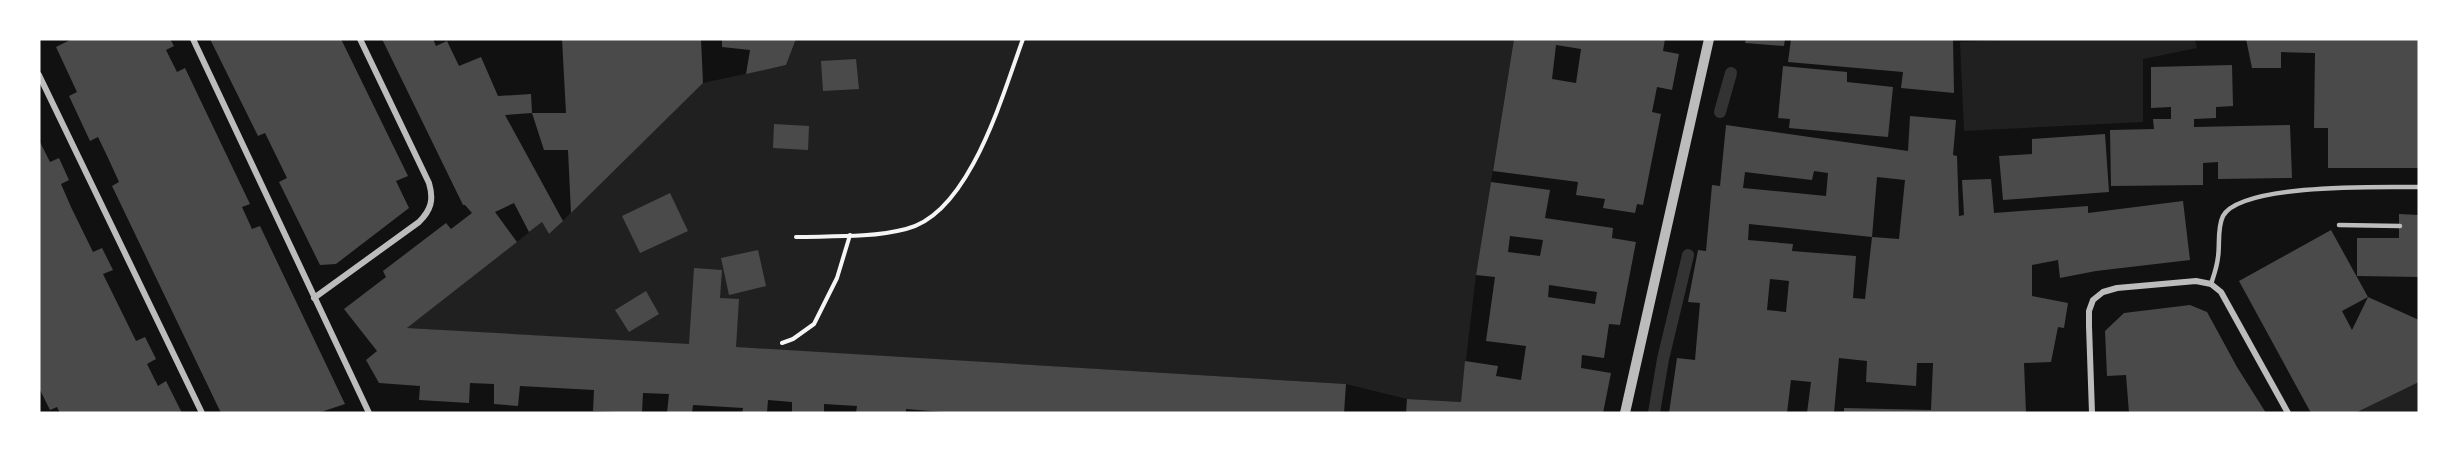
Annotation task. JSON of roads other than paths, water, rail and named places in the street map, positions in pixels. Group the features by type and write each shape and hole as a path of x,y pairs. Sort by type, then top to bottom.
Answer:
{"street":[{"path":"193,39 369,413"},
{"path":"314,298 419,222 427,214 432,204 429,183 360,39"},
{"path":"1625,413 1670,223 1709,39"},
{"path":"39,75 202,413"},
{"path":"2092,413 2089,311 2093,300 2103,292 2117,288 2196,281 2211,284 2222,292 2288,413"}],"lane":[{"path":"2211,284 2218,260 2220,225 2223,217 2234,206 2284,193 2313,189 2419,187"},
{"path":"2338,225 2400,226"}],"waterway":[{"path":"1720,112 1731,73"},
{"path":"1654,413 1663,359 1688,255"}]}
